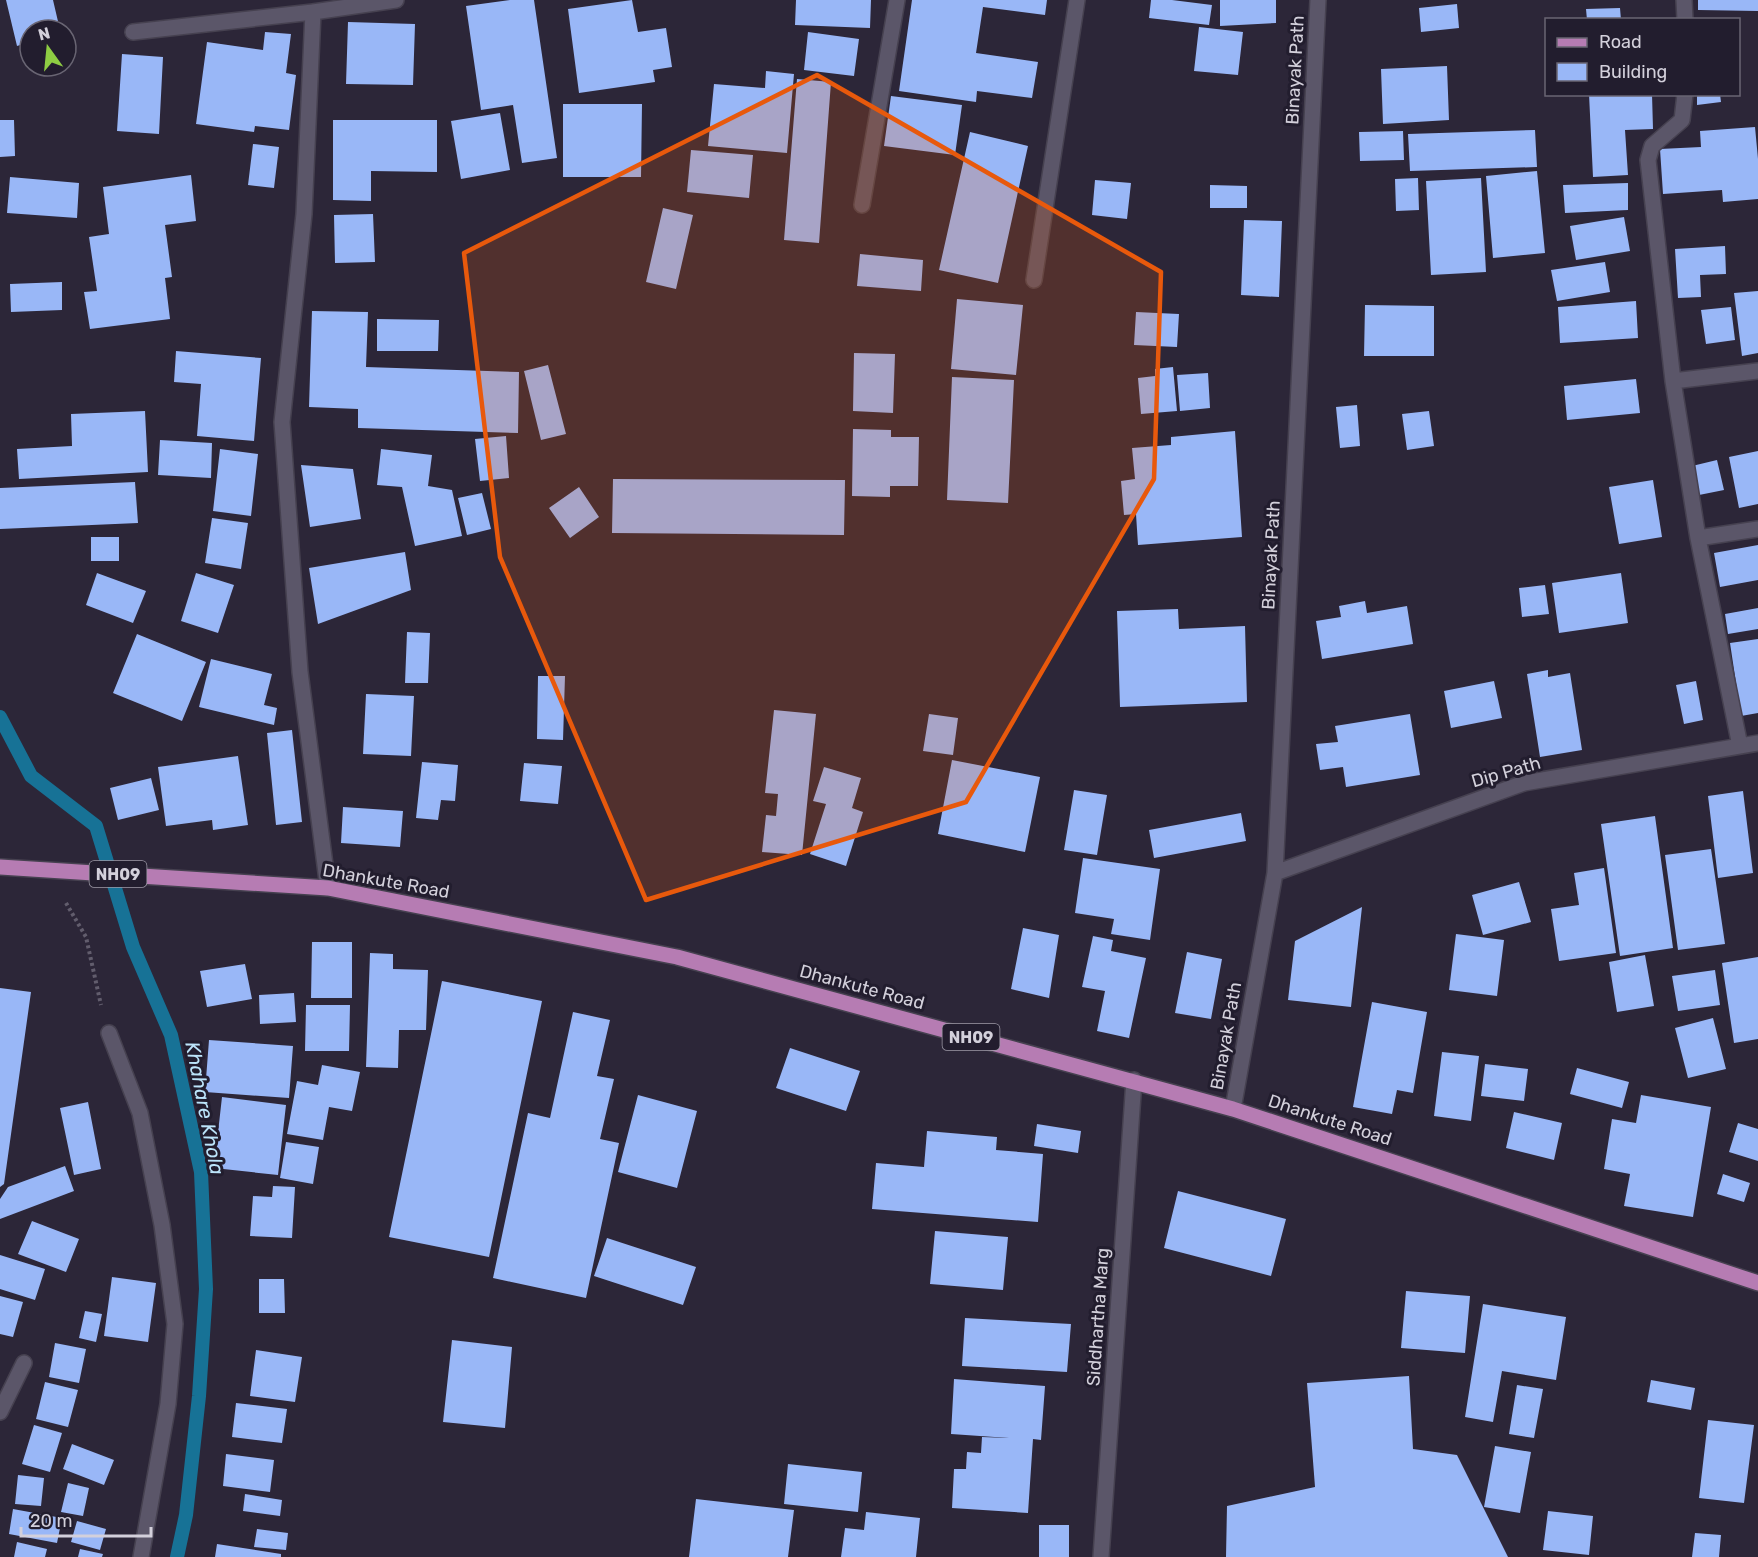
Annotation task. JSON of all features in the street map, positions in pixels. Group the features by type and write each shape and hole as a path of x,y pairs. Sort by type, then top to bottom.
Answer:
{"main road":[{"name":"Dhankute Road","path":"0,867 46,868 328,888 677,957 1134,1080 1233,1109 1758,1282"}],"street":[{"path":"134,32 313,12 396,0"},
{"path":"862,205 897,0"},
{"path":"1034,280 1077,0"},
{"name":"Binayak Path","path":"1233,1109 1275,873 1318,0"},
{"path":"1684,0 1684,18"},
{"path":"313,12 304,214 282,422 300,672 328,888"},
{"path":"1685,96 1682,120 1652,146 1648,160 1673,381 1698,538 1740,746"},
{"path":"1673,381 1758,370"},
{"path":"1698,538 1758,529"},
{"name":"Dip Path","path":"1275,873 1524,783 1758,743"},
{"path":"109,1033 140,1113 162,1225 174,1324 168,1404 141,1557"},
{"name":"Siddhartha Marg","path":"1101,1557 1134,1080"},
{"path":"0,1412 24,1363"}],"path":[{"path":"46,868 86,937 109,1033"}],"highlighted area":[{"path":"817,75 1161,272 1154,479 966,802 646,900 500,557 464,253"}],"building":[{"path":"6,0 53,0 57,18 18,18 17,46"},
{"path":"510,0 534,0 557,158 522,163 513,105 481,110 466,6"},
{"path":"632,0 638,32 666,28 672,67 653,70 655,82 579,93 568,9"},
{"path":"796,0 871,0 870,28 795,25"},
{"path":"912,0 1047,0 1045,15 983,7 976,53 1038,62 1032,98 977,91 976,102 899,91"},
{"path":"1151,0 1212,5 1209,25 1149,18"},
{"path":"1220,0 1276,0 1276,23 1220,26"},
{"path":"1698,0 1758,0 1758,11 1698,10"},
{"path":"1457,4 1459,28 1421,32 1419,8"},
{"path":"1620,8 1621,18 1587,18 1586,9"},
{"path":"348,22 415,24 413,85 346,84"},
{"path":"1199,27 1243,32 1238,75 1194,71"},
{"path":"265,32 291,34 286,73 296,75 289,130 255,126 254,132 196,124 207,42 263,50"},
{"path":"808,32 859,39 854,76 804,70"},
{"path":"122,54 163,57 159,134 117,131"},
{"path":"1447,66 1449,120 1383,124 1381,69"},
{"path":"766,71 794,74 787,153 708,146 714,84 765,88"},
{"path":"797,79 831,82 819,243 784,240"},
{"path":"891,96 962,105 955,155 884,146"},
{"path":"1589,96 1652,96 1653,129 1625,130 1628,175 1593,177"},
{"path":"1697,96 1720,96 1721,102 1697,105"},
{"path":"563,104 642,104 641,177 563,177"},
{"path":"500,113 510,170 461,179 451,121"},
{"path":"0,120 14,120 15,156 0,157"},
{"path":"333,120 437,120 437,172 371,171 371,201 333,200"},
{"path":"1755,127 1758,199 1723,202 1722,190 1663,194 1660,149 1701,147 1700,131"},
{"path":"1535,130 1537,167 1410,171 1408,134"},
{"path":"1403,131 1404,160 1360,161 1359,132"},
{"path":"970,132 1028,146 998,283 939,270"},
{"path":"253,144 279,147 274,188 248,185"},
{"path":"691,150 753,155 749,198 687,192"},
{"path":"1537,171 1545,253 1493,258 1486,176"},
{"path":"191,175 196,221 165,225 172,277 165,278 170,319 90,329 84,292 97,291 89,237 109,234 103,187"},
{"path":"10,177 79,183 77,218 7,213"},
{"path":"1418,178 1419,210 1396,211 1395,179"},
{"path":"1481,178 1486,272 1431,275 1426,181"},
{"path":"1095,180 1131,183 1127,219 1092,215"},
{"path":"1628,183 1628,210 1565,213 1563,185"},
{"path":"1210,185 1247,186 1247,208 1210,208"},
{"path":"663,208 693,215 676,289 646,282"},
{"path":"373,214 375,262 335,263 334,215"},
{"path":"1624,217 1630,251 1576,260 1570,226"},
{"path":"1244,220 1282,221 1279,297 1241,295"},
{"path":"1725,246 1726,274 1700,275 1701,297 1678,298 1675,249"},
{"path":"860,254 923,260 921,291 857,286"},
{"path":"1605,262 1610,292 1557,301 1551,270"},
{"path":"62,282 62,310 11,312 10,284"},
{"path":"1758,291 1758,353 1742,356 1734,293"},
{"path":"957,299 1023,305 1016,375 951,369"},
{"path":"1636,301 1638,338 1560,343 1558,307"},
{"path":"1365,305 1434,306 1434,356 1364,356"},
{"path":"1731,307 1735,340 1706,344 1701,310"},
{"path":"312,311 368,312 366,367 519,372 518,433 358,428 358,409 309,407"},
{"path":"1136,312 1179,314 1177,347 1134,345"},
{"path":"377,319 439,320 438,351 377,351"},
{"path":"176,351 261,358 254,441 197,436 201,384 174,382"},
{"path":"854,353 895,354 893,413 853,411"},
{"path":"548,365 566,434 541,440 524,371"},
{"path":"1173,367 1177,411 1141,414 1138,378 1155,376 1155,369"},
{"path":"1208,373 1210,408 1180,411 1177,375"},
{"path":"952,377 1014,380 1008,503 947,500"},
{"path":"1636,379 1640,413 1567,420 1564,386"},
{"path":"1357,405 1360,446 1340,448 1336,407"},
{"path":"145,411 148,472 19,479 17,449 72,446 71,414"},
{"path":"1429,411 1434,446 1407,450 1402,414"},
{"path":"853,429 891,430 891,437 919,437 918,486 890,486 890,497 852,496"},
{"path":"1235,431 1242,537 1138,545 1136,514 1124,515 1121,481 1135,479 1132,448 1171,445 1171,437"},
{"path":"506,436 509,478 480,481 475,439"},
{"path":"160,440 212,443 211,478 158,475"},
{"path":"220,449 258,454 251,516 213,511"},
{"path":"381,449 432,455 428,486 452,490 462,536 415,546 402,487 377,485"},
{"path":"1758,451 1758,504 1739,508 1729,457"},
{"path":"1717,460 1724,490 1699,495 1692,466"},
{"path":"301,465 353,469 361,519 310,527"},
{"path":"613,479 845,480 844,535 612,533"},
{"path":"1653,480 1662,537 1619,544 1609,487"},
{"path":"135,482 138,523 0,529 0,488"},
{"path":"579,487 599,517 570,538 549,508"},
{"path":"482,493 491,529 467,535 458,498"},
{"path":"212,518 248,523 241,569 205,563"},
{"path":"91,537 119,537 119,561 91,561"},
{"path":"1758,545 1758,580 1720,587 1714,553"},
{"path":"405,552 411,590 318,624 309,568"},
{"path":"97,573 146,591 133,623 86,605"},
{"path":"196,573 234,585 218,633 181,621"},
{"path":"1621,573 1628,623 1559,633 1552,583"},
{"path":"1545,585 1549,614 1522,617 1519,588"},
{"path":"1365,601 1367,613 1407,606 1413,644 1322,659 1316,621 1341,617 1339,606"},
{"path":"1758,608 1758,629 1728,634 1725,614"},
{"path":"1178,609 1179,629 1245,626 1247,702 1120,707 1117,611"},
{"path":"407,632 430,633 428,683 405,683"},
{"path":"137,634 206,662 182,721 113,693"},
{"path":"1758,639 1758,713 1741,716 1730,643"},
{"path":"211,659 272,674 264,705 277,708 274,725 199,707"},
{"path":"1548,670 1548,677 1570,673 1582,750 1540,757 1527,674"},
{"path":"538,676 565,676 563,740 537,739"},
{"path":"1494,681 1502,718 1451,728 1444,691"},
{"path":"1696,681 1703,720 1684,724 1676,685"},
{"path":"366,694 414,696 411,756 363,754"},
{"path":"774,710 816,714 802,855 762,852 766,815 776,816 778,794 765,793"},
{"path":"929,714 958,718 953,755 923,751"},
{"path":"1410,714 1420,775 1346,787 1343,767 1320,770 1316,744 1338,742 1335,726"},
{"path":"292,730 302,822 276,825 267,733"},
{"path":"238,756 248,825 213,830 212,820 166,826 158,767"},
{"path":"952,760 1040,777 1025,852 938,834"},
{"path":"422,762 458,765 455,801 441,800 438,820 416,818"},
{"path":"524,763 562,766 558,804 520,801"},
{"path":"824,767 861,778 852,808 863,812 846,866 810,854 826,804 813,801"},
{"path":"151,778 159,810 118,820 110,788"},
{"path":"1074,790 1107,795 1097,855 1064,850"},
{"path":"1743,791 1753,873 1718,878 1708,796"},
{"path":"343,807 403,811 400,847 341,843"},
{"path":"1241,813 1246,841 1154,858 1149,830"},
{"path":"1655,816 1673,948 1620,956 1601,824"},
{"path":"1711,849 1725,944 1678,950 1665,855"},
{"path":"1083,858 1160,869 1150,940 1111,934 1114,919 1075,913"},
{"path":"1604,868 1616,953 1559,961 1551,909 1579,905 1574,873"},
{"path":"1519,882 1531,922 1483,935 1472,895"},
{"path":"1362,907 1351,1007 1288,1000 1295,941"},
{"path":"1023,928 1059,935 1049,998 1011,989"},
{"path":"1456,934 1504,940 1497,996 1449,990"},
{"path":"1093,936 1113,940 1111,951 1146,958 1129,1038 1097,1031 1105,991 1082,987"},
{"path":"312,942 352,942 352,998 311,998"},
{"path":"1187,952 1222,959 1211,1019 1175,1013"},
{"path":"370,953 393,954 393,969 428,970 426,1030 399,1030 398,1068 366,1067"},
{"path":"1645,955 1654,1006 1617,1012 1609,962"},
{"path":"1758,957 1758,1039 1734,1043 1722,963"},
{"path":"245,964 252,999 207,1007 200,971"},
{"path":"1715,970 1720,1005 1678,1011 1672,976"},
{"path":"442,981 542,1001 489,1257 389,1237"},
{"path":"0,988 31,992 4,1184 0,1187"},
{"path":"294,993 296,1022 260,1024 259,995"},
{"path":"1372,1002 1427,1012 1413,1093 1397,1090 1392,1114 1353,1107"},
{"path":"306,1005 350,1005 349,1051 305,1051"},
{"path":"573,1012 610,1020 597,1076 614,1079 600,1139 619,1143 586,1298 493,1278 528,1113 550,1118"},
{"path":"1713,1018 1726,1069 1688,1078 1675,1028"},
{"path":"209,1040 293,1046 289,1098 205,1092"},
{"path":"790,1048 860,1071 846,1111 776,1088"},
{"path":"1442,1052 1479,1056 1471,1121 1434,1116"},
{"path":"1485,1064 1528,1069 1524,1101 1481,1096"},
{"path":"322,1065 360,1072 352,1111 329,1107 323,1140 287,1134 297,1081 318,1085"},
{"path":"1577,1068 1629,1082 1622,1108 1570,1094"},
{"path":"638,1095 697,1111 677,1188 618,1172"},
{"path":"1641,1095 1711,1107 1693,1217 1624,1206 1630,1174 1604,1169 1612,1119 1636,1123"},
{"path":"222,1097 286,1105 278,1175 214,1168"},
{"path":"88,1102 101,1169 74,1175 60,1108"},
{"path":"1514,1112 1562,1123 1554,1160 1506,1148"},
{"path":"1738,1123 1758,1129 1758,1161 1729,1152"},
{"path":"1037,1124 1081,1131 1078,1153 1034,1146"},
{"path":"927,1131 997,1137 996,1150 1043,1154 1038,1222 872,1209 876,1163 924,1167"},
{"path":"286,1142 319,1147 313,1184 280,1178"},
{"path":"65,1166 74,1191 0,1219 0,1199 8,1187"},
{"path":"1723,1174 1750,1183 1744,1202 1717,1194"},
{"path":"273,1186 295,1187 292,1238 250,1236 253,1196 272,1197"},
{"path":"1178,1191 1286,1219 1271,1276 1164,1248"},
{"path":"32,1221 79,1239 66,1272 18,1254"},
{"path":"935,1231 1008,1237 1003,1290 930,1284"},
{"path":"607,1238 696,1267 683,1305 594,1276"},
{"path":"0,1255 45,1269 35,1300 0,1289"},
{"path":"112,1277 156,1283 148,1342 104,1336"},
{"path":"259,1279 284,1279 285,1313 259,1313"},
{"path":"1406,1291 1470,1296 1465,1353 1401,1348"},
{"path":"0,1296 23,1302 13,1337 0,1334"},
{"path":"1483,1304 1566,1317 1556,1380 1502,1371 1493,1422 1465,1417"},
{"path":"85,1311 102,1314 96,1342 79,1338"},
{"path":"965,1318 1071,1324 1067,1372 962,1366"},
{"path":"452,1340 512,1347 505,1428 443,1422"},
{"path":"55,1343 86,1349 79,1383 49,1377"},
{"path":"256,1350 302,1357 295,1402 250,1396"},
{"path":"1409,1376 1413,1449 1457,1455 1508,1557 1226,1557 1227,1506 1315,1487 1307,1383"},
{"path":"954,1379 1045,1386 1041,1440 1033,1439 1028,1513 952,1508 954,1469 966,1469 967,1452 981,1453 982,1437 1009,1438 951,1434"},
{"path":"1651,1380 1695,1388 1691,1410 1647,1402"},
{"path":"45,1382 78,1390 68,1427 36,1419"},
{"path":"1517,1385 1543,1389 1534,1438 1509,1434"},
{"path":"236,1403 287,1409 282,1443 232,1437"},
{"path":"1708,1420 1754,1425 1744,1503 1699,1498"},
{"path":"34,1425 62,1433 50,1472 22,1464"},
{"path":"72,1444 114,1460 104,1485 63,1469"},
{"path":"1495,1446 1531,1452 1520,1513 1484,1507"},
{"path":"226,1454 274,1460 270,1492 223,1486"},
{"path":"788,1464 862,1472 858,1512 784,1504"},
{"path":"18,1475 44,1478 41,1506 15,1504"},
{"path":"68,1483 89,1488 83,1516 61,1512"},
{"path":"245,1494 282,1500 280,1516 243,1511"},
{"path":"696,1499 794,1510 788,1557 689,1557"},
{"path":"13,1509 62,1518 57,1543 9,1534"},
{"path":"1548,1511 1593,1516 1589,1555 1543,1550"},
{"path":"866,1512 920,1518 916,1557 841,1557 845,1528 864,1530"},
{"path":"77,1521 106,1529 100,1550 71,1542"},
{"path":"1039,1525 1069,1525 1069,1557 1039,1557"},
{"path":"257,1529 288,1533 286,1550 254,1547"},
{"path":"1695,1533 1721,1535 1719,1557 1692,1557"},
{"path":"17,1542 47,1549 45,1557 14,1557"},
{"path":"217,1544 281,1554 281,1557 215,1557"},
{"path":"80,1549 103,1554 102,1557 78,1557"}],"waterway":[{"name":"Khahare Khola","path":"0,717 31,776 96,826 133,947 171,1035 201,1172 206,1289 199,1396 186,1515 177,1557"}]}
